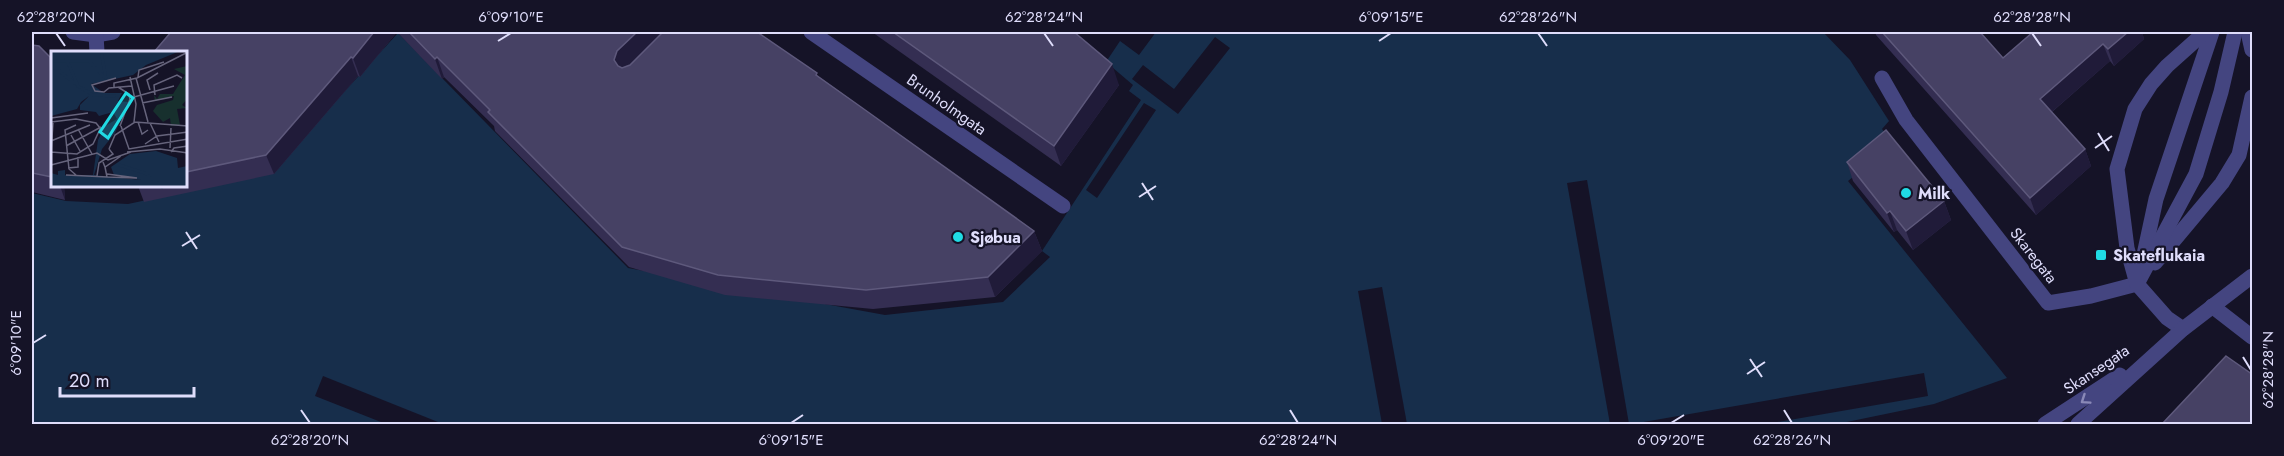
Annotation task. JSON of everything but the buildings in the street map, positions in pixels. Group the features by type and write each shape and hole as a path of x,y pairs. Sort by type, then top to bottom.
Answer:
{"street":[{"path":"72,32 96,35 113,32"},
{"name":"Brunholmgata","path":"811,32 1063,206"},
{"path":"2183,329 2167,318 2137,284 2127,248 2117,169 2136,109 2151,84 2167,66 2205,32"},
{"path":"2137,284 2156,199 2211,32"},
{"path":"2137,284 2196,174 2221,92 2235,32"},
{"path":"2248,32 2253,50"},
{"path":"96,35 98,51"},
{"name":"Skaregata","path":"1882,78 1906,120 2048,303 2091,296 2137,284"},
{"path":"2137,284 2222,183 2239,155 2253,97"},
{"name":"Skansegata","path":"2078,424 2167,342 2253,276"},
{"path":"2212,306 2253,337"},
{"name":"Skansegata","path":"2045,424 2167,342"}],"water":[{"path":"1156,32 1823,32 1850,60 1889,121 1882,129 1894,144 1848,181 2007,378 1934,404 1837,424 32,424 32,193 66,201 128,204 269,174 398,33 628,268 885,315 1003,302 1050,257 1042,251 1141,100 1129,91 1133,85 1106,62 1120,41 1139,55"}],"pier":[{"path":"1215,37 1230,48 1178,114 1132,79 1143,65 1174,89"},
{"path":"1144,103 1156,110 1097,198 1086,190"},
{"path":"1587,180 1629,424 1610,424 1567,183"},
{"path":"1382,287 1407,424 1382,424 1358,291"},
{"path":"1924,373 1928,396 1766,424 1632,424"},
{"path":"323,376 443,424 386,424 315,396"}],"place":[{"name":"Milk","path":"1906,193"},
{"name":"Sjøbua","path":"958,237"},
{"name":"Skateflukaia","path":"2101,255"}]}
